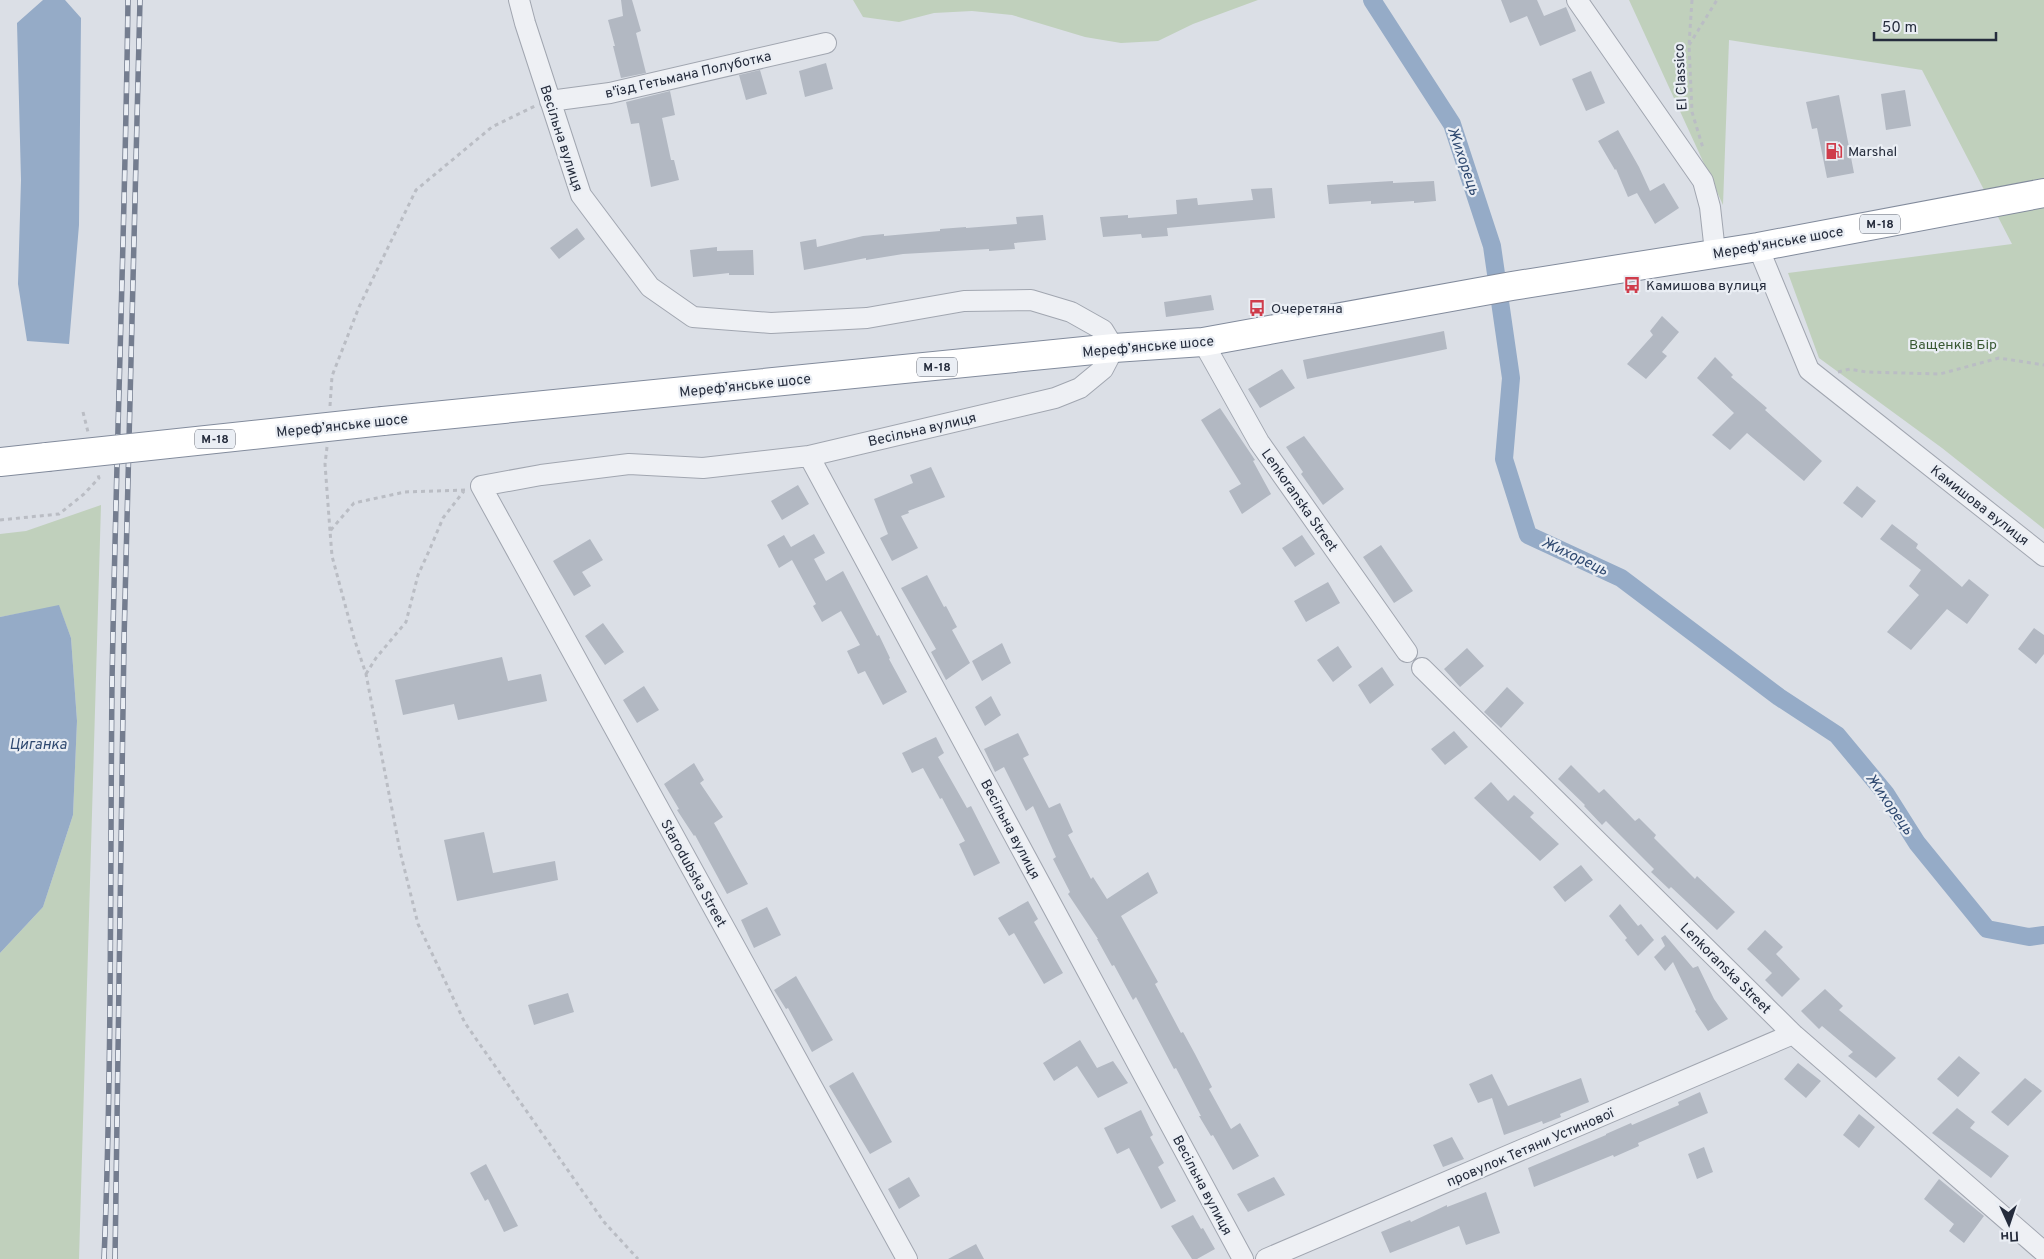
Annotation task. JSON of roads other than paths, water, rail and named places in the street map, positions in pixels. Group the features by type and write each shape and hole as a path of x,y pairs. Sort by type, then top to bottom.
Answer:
{"highway":[{"name":"Мереф'янське шосе","path":"1499,289 1716,252 1758,247 2044,193"},
{"name":"Мереф’янське шосе","path":"0,462 383,421 1114,348 1203,342 1499,289"}],"street":[{"name":"Весільна вулиця","path":"519,0 581,195 650,287 693,317 771,323 867,318 964,301 1031,300 1071,312 1103,330 1114,348 1103,370 1080,388 1055,398 809,456 1243,1259"},
{"path":"1577,0 1703,181 1710,207 1716,252"},
{"name":"в'їзд Гетьмана Полуботка","path":"550,100 610,93 826,44"},
{"name":"Камишова вулиця","path":"1758,247 1809,370 2044,556"},
{"name":"Lenkoranska Street","path":"1203,342 1259,442 1407,652"},
{"name":"Starodubska Street","path":"809,456 703,468 629,464 541,475 472,488 907,1259"},
{"name":"Lenkoranska Street","path":"1422,668 1793,1034 2044,1252"},
{"name":"провулок Тетяни Устинової","path":"1266,1259 1793,1034"}],"water":[{"path":"43,0 65,0 81,18 79,225 69,344 27,341 18,284 21,180 17,23"},
{"name":"Циганка","path":"59,605 71,638 77,721 73,815 43,907 0,953 0,617"}],"waterway":[{"name":"Жихорець","path":"1372,0 1452,124 1492,246 1511,378 1504,459 1528,535 1621,578 1779,697 1837,735 1886,794 1917,843 1987,929 2029,937 2044,935"}],"railway":[{"path":"104,1259 110,1043 112,683 128,0"},
{"path":"115,1259 124,641 140,0"}],"place":[{"name":"Marshal","path":"1834,151"},
{"name":"Камишова вулиця","path":"1632,285"},
{"name":"Очеретяна","path":"1257,308"}],"park label":[{"name":"Ващенків Бір","path":"1953,344"}]}
